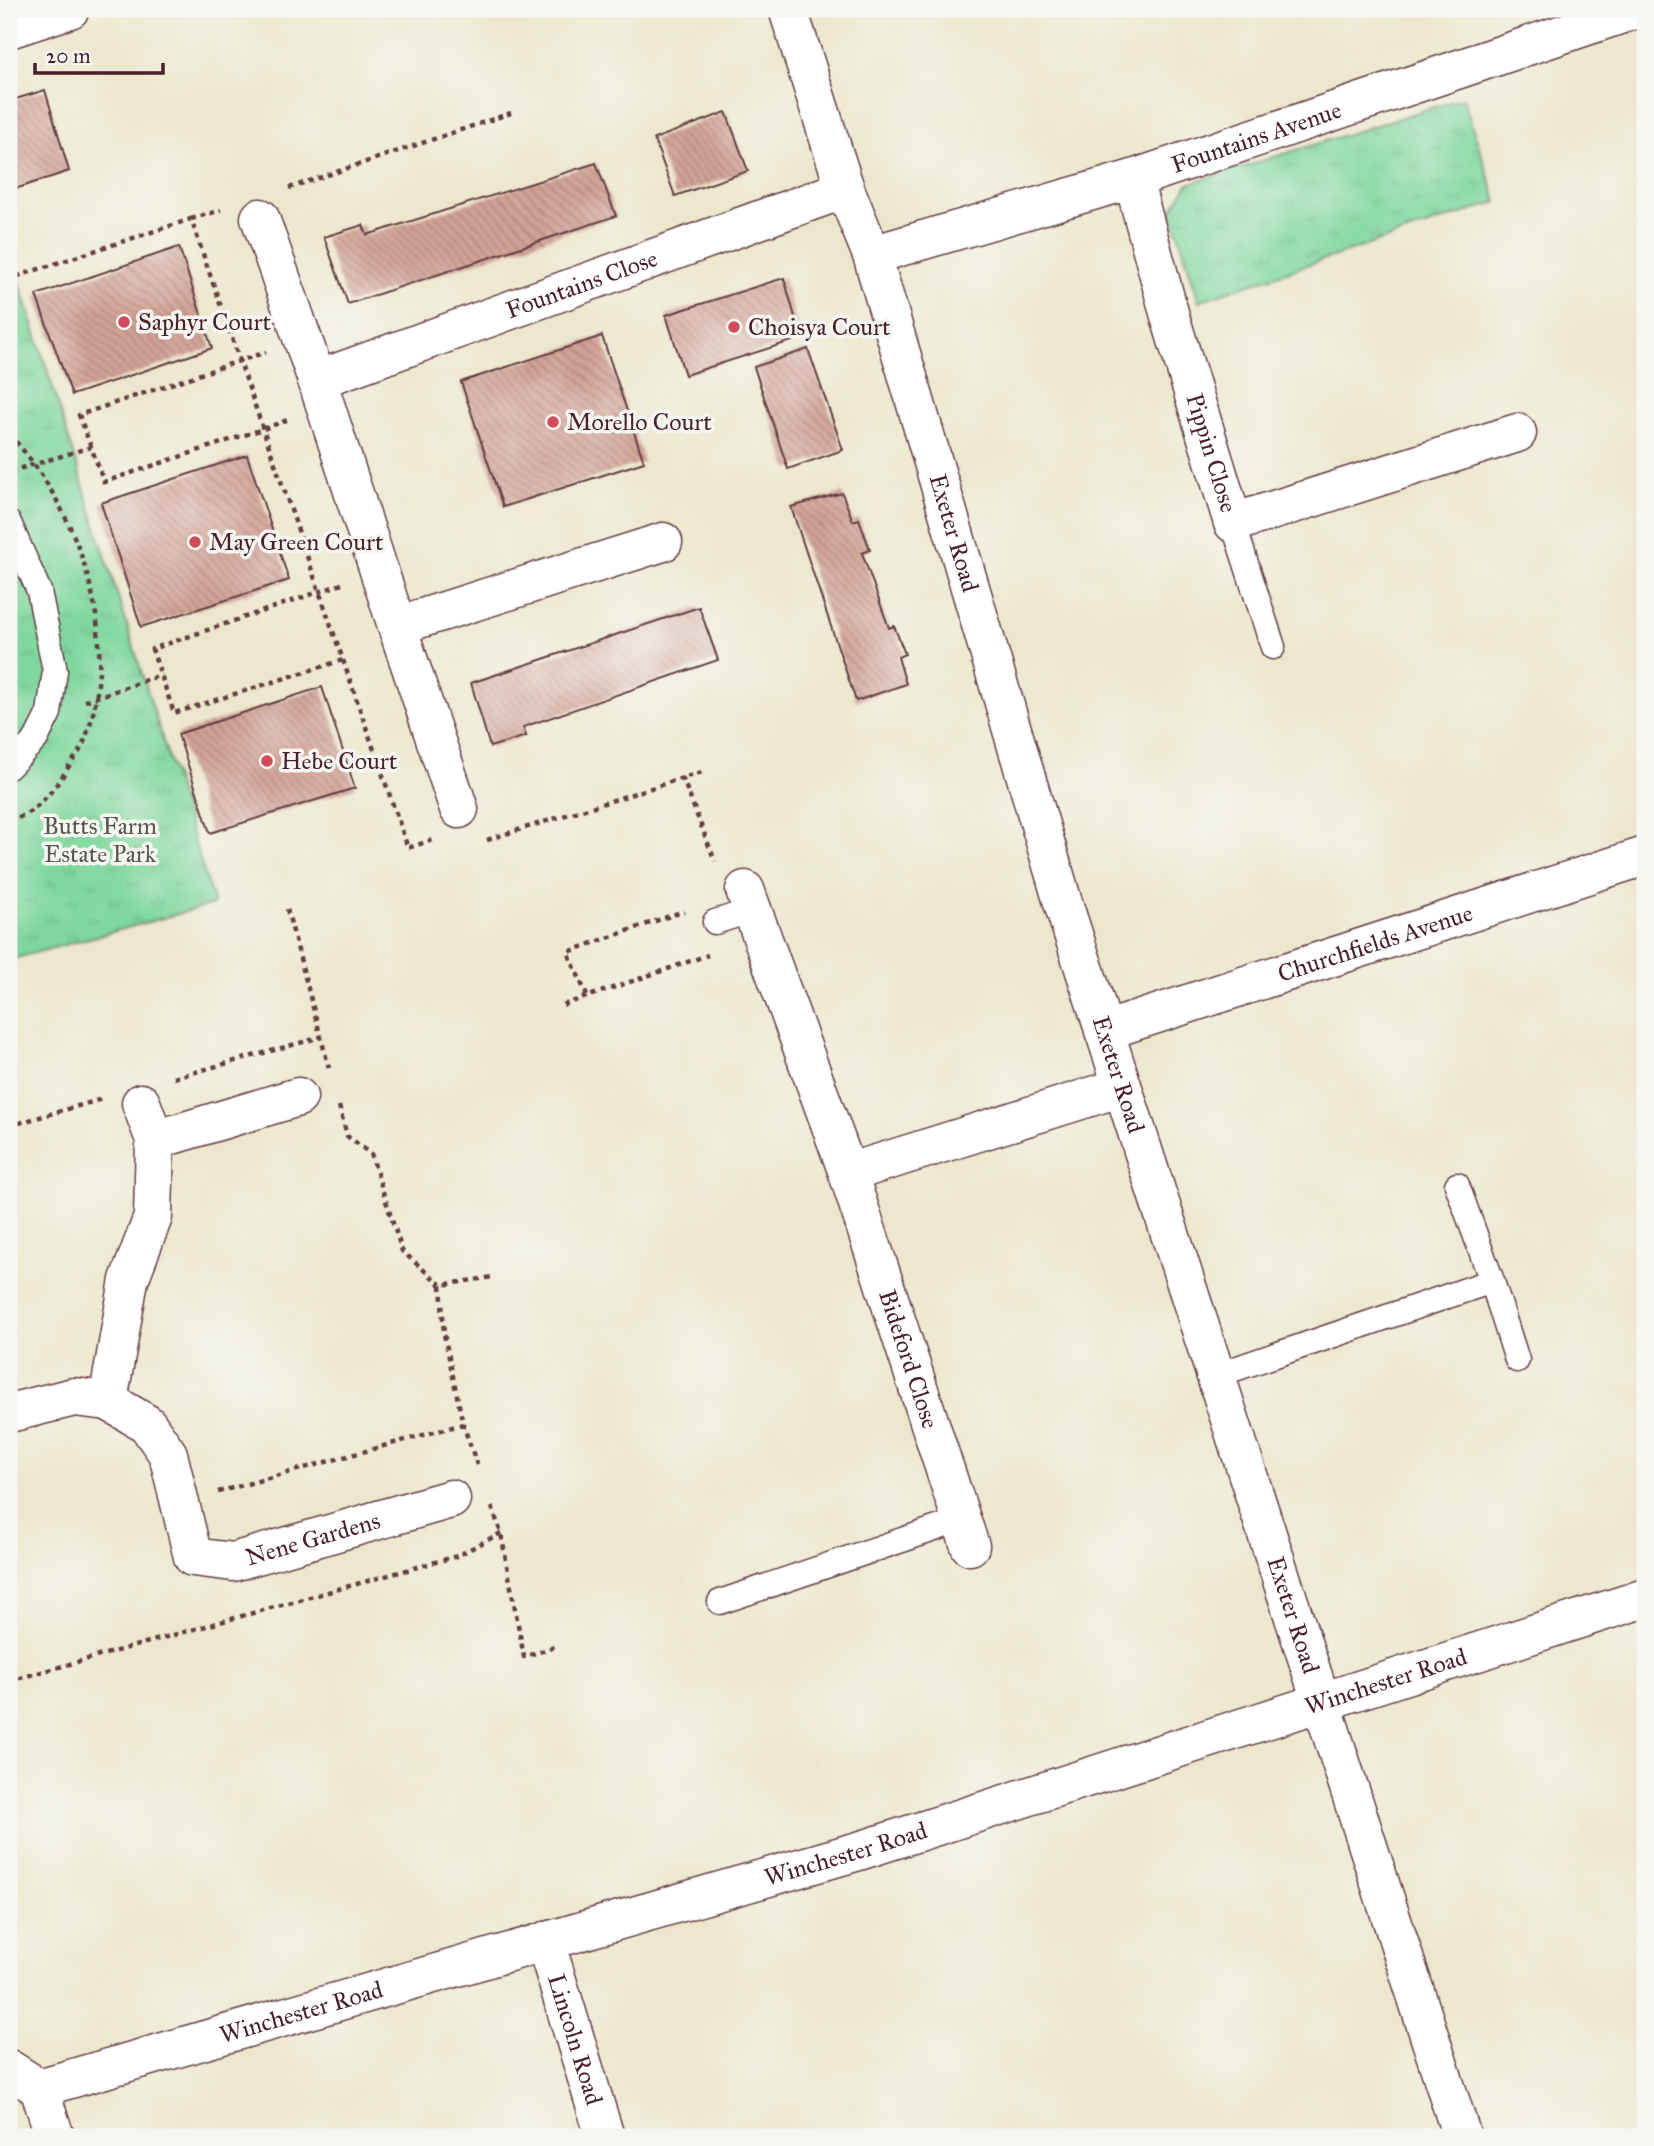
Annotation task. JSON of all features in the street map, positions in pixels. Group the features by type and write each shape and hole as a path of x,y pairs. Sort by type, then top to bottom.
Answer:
{"street":[{"path":"9,29 70,9"},
{"name":"Exeter Road","path":"788,9 845,189 872,256 1060,893 1462,2137"},
{"name":"Fountains Avenue","path":"872,256 1133,179 1637,9"},
{"name":"Pippin Close","path":"1133,179 1171,320 1233,523 1517,433"},
{"name":"Fountains Close","path":"322,393 845,189"},
{"path":"257,206 322,393 462,819"},
{"path":"397,625 663,541"},
{"name":"Churchfields Avenue","path":"1104,1031 1645,856"},
{"name":"Bideford Close","path":"754,913 848,1173 966,1533"},
{"path":"848,1173 1122,1087"},
{"path":"108,1401 129,1280 153,1217 155,1140 138,1094"},
{"path":"155,1140 298,1097"},
{"name":"Nene Gardens","path":"9,1413 74,1397 108,1401 147,1424 167,1454 193,1557 233,1562 451,1499"},
{"name":"Winchester Road","path":"55,2137 24,2078 545,1941 862,1850 1645,1598"},
{"name":"Lincoln Road","path":"545,1941 605,2137"}],"lane":[{"path":"9,523 39,591 55,671 49,713 36,739 9,767"},
{"path":"1233,523 1273,647"},
{"path":"715,922 754,913"},
{"path":"1457,1185 1517,1360"},
{"path":"1217,1376 1492,1281"},
{"path":"720,1602 966,1533"}],"path":[{"path":"9,277 191,219 257,206 511,113"},
{"path":"191,219 408,848 462,819 475,844 705,771"},
{"path":"303,340 79,415 104,482 263,429 322,393"},
{"path":"9,472 91,447"},
{"path":"343,660 174,713 152,649 379,570"},
{"path":"49,713 160,675"},
{"path":"682,777 716,864 754,913"},
{"path":"288,909 330,1075"},
{"path":"563,1005 732,947 754,913"},
{"path":"587,996 568,952 754,913"},
{"path":"9,1126 138,1094 321,1037"},
{"path":"337,1100 347,1136 371,1154 402,1251 441,1285 493,1277"},
{"path":"179,1503 463,1424"},
{"path":"9,1681 457,1556 501,1532"}],"green space":[{"path":"1463,98 1497,202 1199,301 1171,211 1188,184"},
{"name":"Butts Farm Estate Park","path":"9,248 214,904 9,960"}],"building":[{"path":"45,90 69,171 9,191 9,101"},
{"path":"726,112 748,171 675,196 654,139"},
{"path":"596,163 616,216 348,304 324,237 363,225 367,235"},
{"name":"Saphyr Court","path":"179,247 212,348 72,395 36,295"},
{"name":"Choisya Court","path":"784,278 801,338 685,375 666,315"},
{"name":"Morello Court","path":"602,336 644,462 503,507 461,382"},
{"path":"808,349 843,450 788,469 754,367"},
{"name":"May Green Court","path":"247,455 289,580 141,627 101,503"},
{"path":"842,493 853,521 859,519 870,550 862,553 889,628 894,626 905,654 898,657 906,684 856,701 791,507"},
{"path":"699,607 718,660 523,727 526,736 490,747 471,683"},
{"name":"Hebe Court","path":"322,687 355,788 210,833 178,734"}],"place":[{"name":"Saphyr Court","path":"124,322"},
{"name":"Choisya Court","path":"734,327"},
{"name":"Morello Court","path":"553,422"},
{"name":"May Green Court","path":"195,542"},
{"name":"Hebe Court","path":"267,761"}]}
